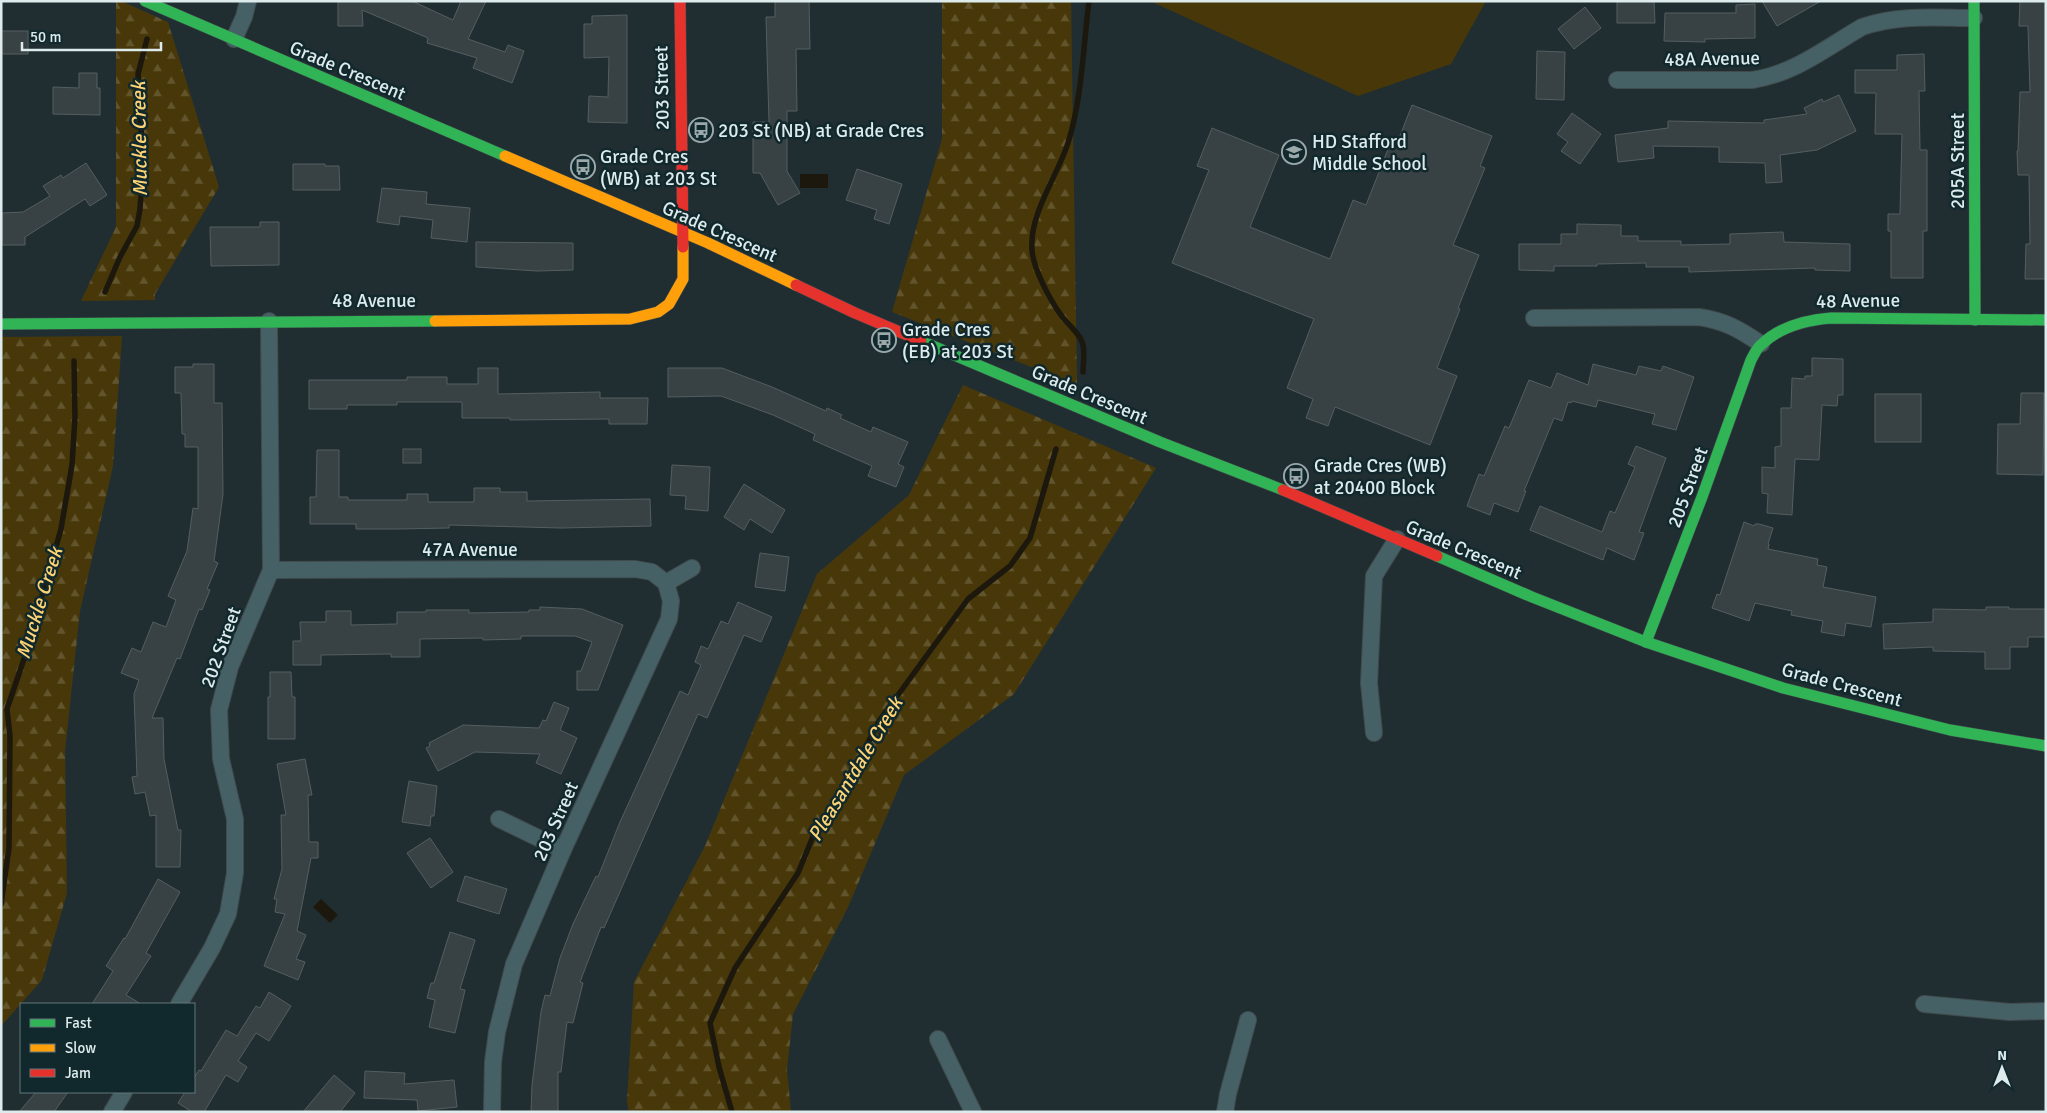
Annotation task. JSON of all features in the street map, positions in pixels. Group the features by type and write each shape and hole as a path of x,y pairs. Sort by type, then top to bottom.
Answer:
{"street":[{"name":"Grade Crescent","path":"145,1 683,233 855,312 991,371 1169,446 1291,493 1532,597 1646,642 1783,688 1950,730 2046,746"},
{"path":"234,39 244,17 248,1"},
{"name":"203 Street","path":"680,1 683,233"},
{"name":"48A Avenue","path":"1617,80 1752,80 1768,77 1795,68 1862,27 1874,23 1974,9"},
{"name":"205A Street","path":"1974,9 1975,320"},
{"name":"48 Avenue","path":"1,324 630,319 645,317 659,314 674,298 683,279 683,233"},
{"path":"1534,318 1698,317 1718,320 1737,328 1761,344"},
{"name":"48 Avenue","path":"1761,344 1790,326 1807,320 1831,318 2046,320"},
{"name":"202 Street","path":"180,1003 212,948 228,914 235,873 235,819 221,759 219,710 230,667 271,570 269,321"},
{"name":"205 Street","path":"1646,642 1699,507 1744,378 1761,344"},
{"path":"1374,733 1369,683 1374,576 1397,539"},
{"path":"666,583 692,568"},
{"name":"47A Avenue","path":"271,570 635,569 652,572 666,583"},
{"name":"203 Street","path":"492,1112 494,1051 514,964 563,850 669,619 671,601 666,583"},
{"path":"498,819 563,850"},
{"path":"1924,1004 2010,1012 2046,1011"},
{"path":"1225,1112 1248,1020"},
{"path":"938,1039 974,1112"},
{"path":"112,1112 123,1093"}],"green space":[{"path":"116,1 121,1 168,22 219,187 155,294 155,300 81,301 116,227"},
{"path":"942,1 1071,1 1077,385 892,312 942,139"},
{"path":"1150,1 1486,1 1451,64 1358,96"},
{"path":"122,336 113,466 80,611 65,751 67,893 42,980 1,1026 1,337"},
{"path":"963,385 1156,468 1014,694 904,775 848,907 793,1014 787,1070 791,1112 629,1112 627,1102 634,982 705,846 817,574 909,495"}],"shaded area":[{"path":"800,174 828,174 828,188 800,188"},
{"path":"321,899 338,915 330,923 313,907"}],"building":[{"path":"338,1 412,1 453,20 461,1 486,1 468,39 505,52 508,45 524,51 512,83 473,68 477,58 427,43 428,38 362,10 363,26 338,26"},
{"path":"775,1 809,1 810,49 796,49 797,111 787,111 787,171 800,193 778,205 760,173 753,173 753,122 769,122 766,17 775,17"},
{"path":"1617,1 1654,1 1655,23 1617,23"},
{"path":"1762,1 1821,1 1777,26"},
{"path":"2020,1 2046,1 2046,279 2025,279 2026,244 2030,244 2029,175 2018,175 2017,151 2020,92 2030,92 2028,26 2019,26"},
{"path":"1755,4 1755,38 1705,39 1705,42 1664,41 1665,13 1736,13 1736,5"},
{"path":"1585,7 1601,28 1574,49 1558,29"},
{"path":"627,15 627,123 588,122 589,96 608,97 609,57 584,58 584,24 592,24 592,16"},
{"path":"1,31 28,31 28,54 1,54"},
{"path":"1537,51 1565,52 1564,100 1536,99"},
{"path":"1924,54 1925,91 1919,91 1920,150 1927,150 1927,231 1923,231 1923,278 1891,278 1891,231 1888,231 1888,214 1900,214 1902,134 1875,134 1876,93 1855,93 1855,70 1897,70 1897,55"},
{"path":"79,73 97,73 97,88 100,88 100,115 53,114 53,87 79,88"},
{"path":"1839,95 1856,131 1817,150 1780,155 1782,182 1766,183 1765,163 1719,162 1719,147 1653,146 1654,158 1618,162 1615,135 1668,128 1668,121 1764,123 1764,120 1807,114 1804,108 1822,99 1823,102"},
{"path":"1412,105 1492,136 1480,166 1485,168 1453,245 1479,255 1437,368 1457,376 1430,445 1335,407 1328,426 1306,418 1313,399 1287,388 1314,319 1172,263 1209,170 1197,166 1212,128 1279,155 1250,227 1330,259 1353,200 1366,205 1392,139 1398,141"},
{"path":"1572,113 1601,134 1580,164 1561,151 1568,142 1557,134"},
{"path":"86,163 107,195 90,206 85,199 25,237 25,245 2,245 2,213 23,212 50,196 43,186 61,175 63,178"},
{"path":"293,164 339,166 340,190 293,190"},
{"path":"857,169 902,184 889,224 874,219 877,210 846,200"},
{"path":"382,188 427,192 426,204 470,208 467,242 431,238 433,220 400,216 399,225 377,222"},
{"path":"260,222 279,222 279,265 211,266 210,227 260,227"},
{"path":"1577,224 1621,225 1621,236 1638,236 1638,241 1681,241 1681,245 1730,244 1730,234 1783,232 1784,242 1850,244 1850,271 1815,270 1815,268 1689,272 1689,267 1646,267 1646,263 1554,266 1554,271 1519,270 1519,244 1561,244 1561,234 1577,234"},
{"path":"476,242 573,243 573,270 537,271 476,267"},
{"path":"1812,358 1843,359 1843,395 1838,395 1837,406 1822,405 1819,460 1795,459 1792,515 1767,513 1768,494 1762,493 1762,467 1775,468 1775,447 1781,446 1781,408 1791,408 1792,378 1805,379 1805,376 1812,376"},
{"path":"193,364 214,364 214,403 222,403 223,494 214,561 218,563 207,589 210,590 202,610 199,609 180,659 177,658 152,718 163,718 164,759 178,830 181,830 180,867 156,867 156,815 150,816 145,792 135,794 132,777 137,776 134,694 139,680 121,673 132,648 141,652 153,622 166,627 176,600 168,596 187,551 193,508 198,509 198,447 185,447 185,434 182,434 181,393 175,393 175,367 193,367"},
{"path":"1593,364 1636,375 1639,366 1661,371 1663,366 1694,377 1676,430 1652,424 1655,414 1598,400 1596,407 1572,401 1571,403 1568,402 1562,421 1554,418 1524,491 1526,491 1518,512 1494,503 1490,515 1467,506 1479,474 1484,476 1505,426 1509,428 1529,380 1551,388 1557,373 1588,385"},
{"path":"478,368 498,368 498,394 600,392 600,398 648,398 647,424 609,424 609,419 510,420 510,418 462,418 462,402 397,402 397,405 347,405 347,409 309,409 309,380 407,380 407,377 447,377 447,384 478,384"},
{"path":"668,368 722,368 772,387 826,411 827,408 842,415 840,418 871,432 873,427 908,442 898,464 904,467 896,487 868,476 872,466 813,440 815,434 773,415 721,396 668,397"},
{"path":"2021,393 2044,393 2043,475 1997,474 1998,424 2020,424"},
{"path":"1875,394 1921,394 1921,442 1875,442"},
{"path":"1636,446 1666,458 1639,532 1644,533 1634,560 1607,548 1603,560 1530,530 1540,506 1602,532 1610,511 1615,513 1635,467 1628,464"},
{"path":"403,449 421,449 421,463 403,463"},
{"path":"317,450 339,450 339,497 348,497 348,500 407,500 407,494 428,494 428,502 474,502 474,488 500,488 500,492 527,492 527,501 650,499 651,526 561,528 449,525 449,528 356,529 356,524 310,524 310,497 316,497"},
{"path":"672,465 710,467 708,511 685,509 686,496 670,495"},
{"path":"744,484 785,510 772,533 750,519 744,530 724,517"},
{"path":"1744,522 1754,526 1759,524 1773,528 1768,549 1818,559 1817,565 1827,567 1823,587 1876,597 1871,627 1846,623 1844,636 1821,632 1823,621 1791,615 1792,611 1755,603 1749,621 1712,608 1717,594 1720,595"},
{"path":"760,553 789,557 785,591 755,587"},
{"path":"738,602 772,617 761,642 744,635 707,718 698,714 604,928 601,927 580,982 583,983 573,1023 567,1022 561,1072 558,1072 558,1112 531,1112 532,1085 541,1012 545,995 550,996 560,958 573,924 596,876 598,877 620,822 680,691 688,695 701,665 695,662 701,646 708,649 721,621 728,624"},
{"path":"540,607 582,609 623,625 598,690 577,690 577,671 581,671 592,642 575,636 521,636 521,639 483,640 483,638 420,639 420,657 391,657 391,654 321,655 321,665 293,665 293,641 301,641 300,622 326,622 326,611 351,611 351,625 397,624 397,612 469,610 469,613 529,612 529,610 540,610"},
{"path":"1986,607 2046,609 2046,637 2028,637 2028,647 2010,647 2010,669 1985,669 1985,652 1933,651 1933,647 1884,649 1883,624 1933,622 1933,609 1986,610"},
{"path":"270,672 291,672 292,697 295,697 295,739 268,739"},
{"path":"554,702 569,708 560,730 577,738 561,774 536,763 540,754 475,752 438,771 426,748 430,746 429,743 463,725 539,728 543,720 546,721"},
{"path":"305,759 312,795 308,795 309,842 318,842 318,858 311,858 297,931 306,935 296,959 305,962 298,980 264,966 285,914 275,912 277,899 274,899 282,869 281,815 286,815 277,764"},
{"path":"409,781 437,786 434,816 431,816 430,826 402,822"},
{"path":"430,838 453,872 431,888 407,853"},
{"path":"465,876 507,889 499,914 457,901"},
{"path":"158,879 180,892 146,953 151,956 126,995 139,1003 93,1003 113,971 106,966 125,939"},
{"path":"450,932 475,940 460,989 465,990 455,1033 429,1027 435,1000 427,998 431,983 434,983"},
{"path":"269,992 291,1006 269,1041 256,1033 238,1061 247,1067 238,1082 226,1075 204,1112 192,1112 178,1103 184,1093 195,1093 195,1076 199,1070 201,1071 226,1030 237,1036 256,1006 260,1008"},
{"path":"365,1071 405,1073 404,1084 454,1080 457,1107 418,1111 417,1100 364,1098"},
{"path":"334,1075 355,1093 340,1112 303,1112"},
{"path":"35,1093 67,1093 54,1112 19,1112"}],"waterway":[{"name":"Pleasantdale Creek","path":"1083,372 1084,351 1082,341 1061,315 1047,293 1035,266 1032,236 1039,209 1063,156 1073,126 1079,91 1089,1"},
{"name":"Muckle Creek","path":"105,292 120,257 137,226 140,209 143,162 138,74 147,39"},
{"name":"Muckle Creek","path":"1,904 9,848 10,736 7,709 24,659 61,529 72,465 75,417 74,361"},
{"name":"Pleasantdale Creek","path":"732,1112 719,1067 710,1023 735,968 798,873 814,834 845,788 879,721 968,599 1010,566 1030,538 1056,449"}],"traffic: fast":[{"path":"145,1 505,156"},
{"path":"1974,1 1975,320"},
{"path":"1646,642 1702,497 1751,360 1759,347 1769,338 1794,325 1812,320 1831,318 2046,320"},
{"path":"1,324 435,321"},
{"path":"921,341 1160,442 1283,490"},
{"path":"1437,556 1532,597 1646,642 1783,688 1950,730 2046,746"}],"traffic: slow":[{"path":"505,156 708,243 796,285"},
{"path":"435,321 630,319 658,312 669,304 683,279 683,247"}],"traffic: jam":[{"path":"680,1 683,247"},
{"path":"796,285 921,341"},
{"path":"1283,490 1437,556"}],"place":[{"name":"203 St (NB) at Grade Cres","path":"701,130"},
{"name":"HD Stafford Middle School","path":"1294,152"},
{"name":"Grade Cres (WB) at 203 St","path":"583,167"},
{"name":"Grade Cres (EB) at 203 St","path":"884,340"},
{"name":"Grade Cres (WB) at 20400 Block","path":"1296,476"}]}
